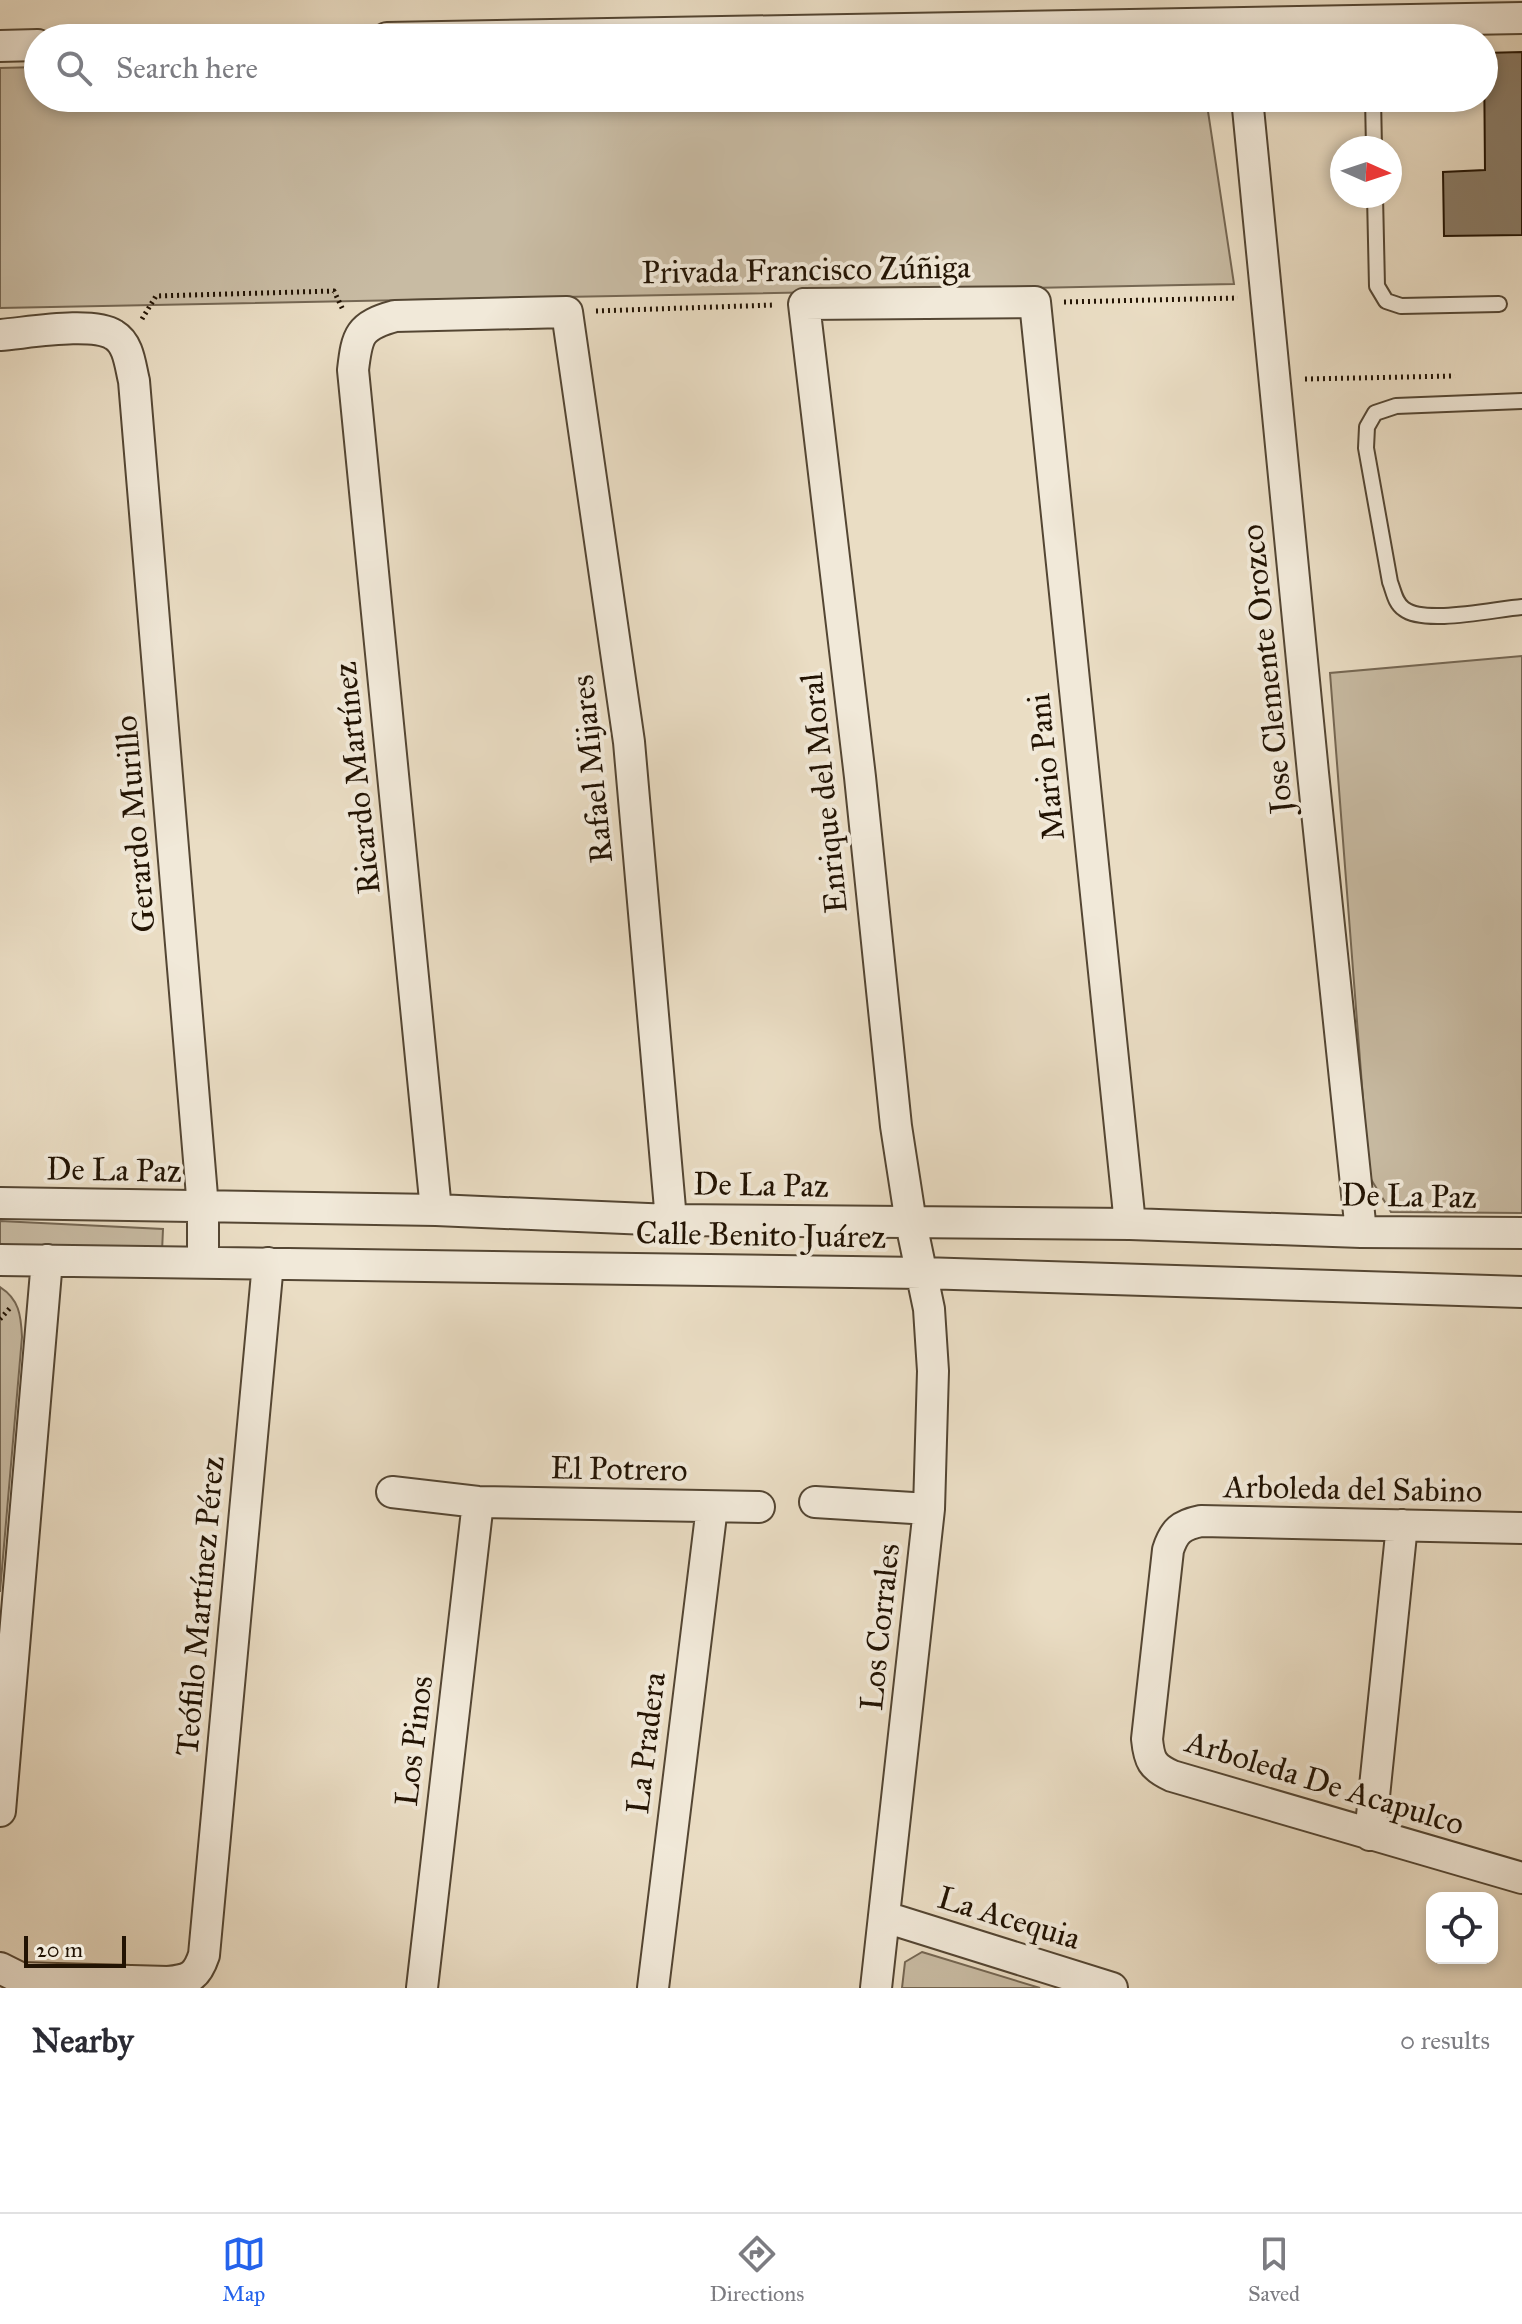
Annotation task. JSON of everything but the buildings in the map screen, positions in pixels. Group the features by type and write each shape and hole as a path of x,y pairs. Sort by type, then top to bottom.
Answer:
{"street":[{"path":"1440,24 1522,18"},
{"path":"0,46 24,45"},
{"name":"Jose Clemente Orozco","path":"1248,112 1361,1232"},
{"name":"Privada Francisco Zúñiga","path":"804,304 1035,302"},
{"name":"Mario Pani","path":"1035,302 1130,1224"},
{"name":"Enrique del Moral","path":"804,304 860,777 896,1126 922,1273"},
{"path":"357,339 372,322 395,316 567,312"},
{"name":"Rafael Mijares","path":"567,312 629,742 671,1220"},
{"path":"0,335 89,329 113,334 126,347"},
{"name":"Ricardo Martínez","path":"357,339 353,370 436,1210"},
{"name":"Gerardo Murillo","path":"126,347 134,381 203,1208 203,1262"},
{"name":"De La Paz","path":"0,1203 436,1210 671,1220 1130,1224 1361,1232 1522,1233"},
{"name":"Calle Benito Juárez","path":"0,1260 922,1273 1522,1292"},
{"path":"0,1811 47,1260"},
{"name":"Teófilo Martínez Pérez","path":"0,1968 20,1978 168,1982 187,1981 199,1973 204,1955 268,1263"},
{"name":"Los Corrales","path":"876,1988 929,1509 933,1371 929,1309 922,1273"},
{"name":"El Potrero","path":"392,1492 478,1502 759,1507"},
{"name":"Los Pinos","path":"422,1988 478,1502"},
{"path":"815,1502 929,1509"},
{"name":"La Pradera","path":"653,1988 712,1507"},
{"name":"Arboleda del Sabino","path":"1155,1769 1149,1758 1147,1739 1168,1550 1173,1535 1183,1525 1201,1521 1522,1528"},
{"path":"1370,1835 1402,1525"},
{"name":"Arboleda De Acapulco","path":"1155,1769 1522,1878"},
{"name":"La Acequia","path":"885,1917 1112,1988"}],"lane":[{"path":"1373,112 1374,136"},
{"path":"1375,208 1376,279 1386,301 1401,306 1499,304"},
{"path":"1522,401 1396,406 1375,413 1367,427 1366,448 1390,582 1397,603 1406,611 1425,617 1522,607"}],"path":[{"path":"126,347 156,296 171,295 334,291 357,339"},
{"path":"1035,302 1266,297"},
{"name":"Privada Francisco Zúñiga","path":"567,312 804,304"},
{"path":"1276,380 1456,376 1459,402"}],"shaded area":[{"path":"24,67 24,112 1208,112 1234,284 0,308 0,68"},
{"path":"1522,656 1522,1213 1391,1212 1369,1176 1330,673"},
{"path":"0,1221 163,1229 162,1252 0,1253"},
{"path":"0,1287 18,1308 22,1337 0,1592"},
{"path":"922,1952 1040,1988 902,1988 905,1962"}]}
